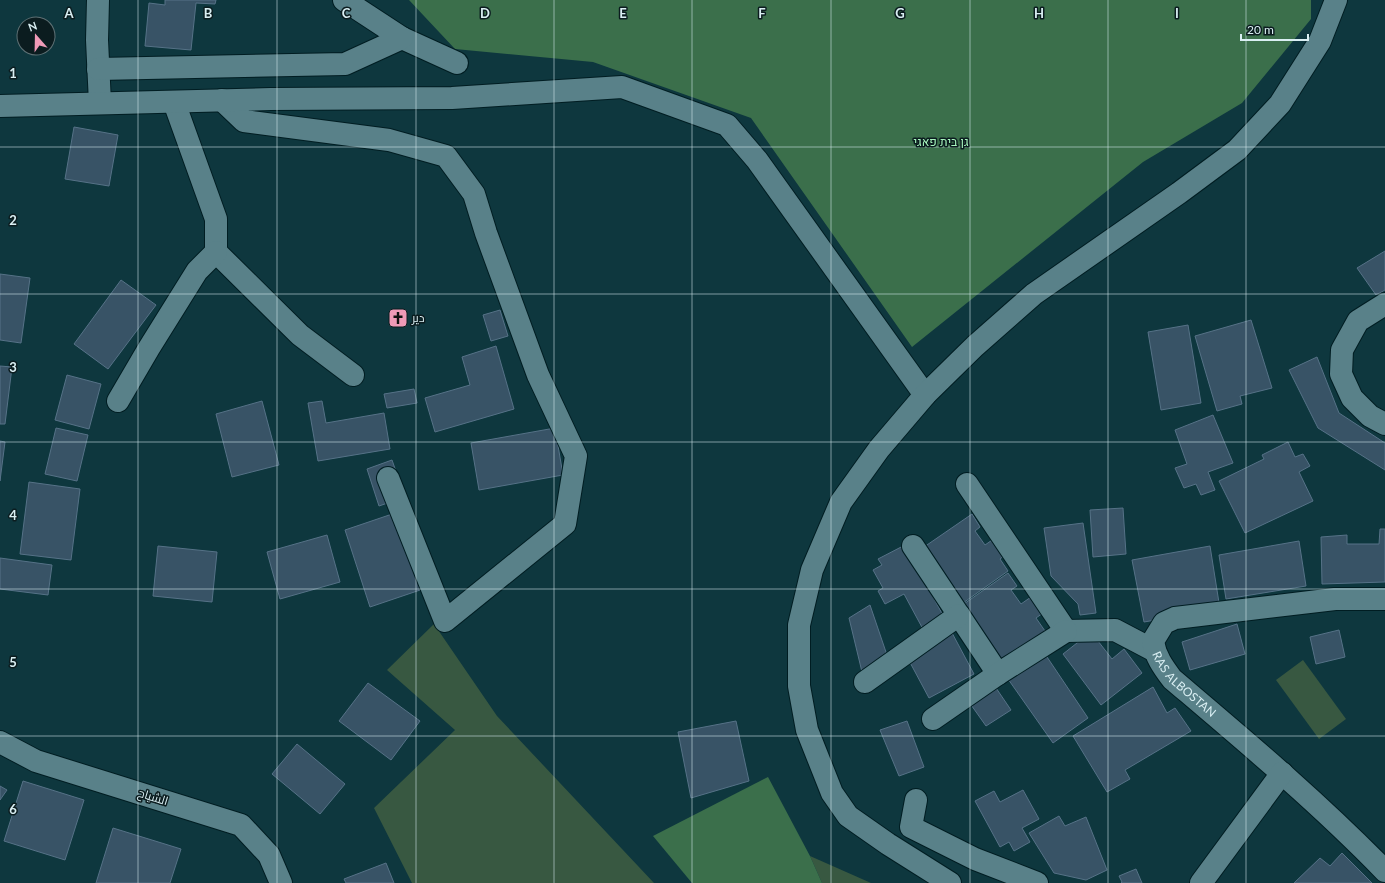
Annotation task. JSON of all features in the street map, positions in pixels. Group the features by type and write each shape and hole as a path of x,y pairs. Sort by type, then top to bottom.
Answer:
{"street":[{"path":"98,0 97,40 100,103"},
{"path":"344,0 402,38 457,63"},
{"path":"950,883 888,844 848,816 832,793 807,730 799,686 799,625 812,570 841,502 879,449 925,395 975,346 1034,294 1179,194 1237,150 1280,104 1320,41 1336,0"},
{"path":"98,69 345,64 402,38"},
{"path":"0,106 222,100 452,98 622,87 726,125 757,160 925,395"},
{"path":"222,100 244,120 388,140 446,156 474,194 486,233 538,375 576,456 565,524 444,621 388,478"},
{"path":"118,401 197,271 216,252 216,219 174,102"},
{"path":"216,252 300,335 353,375"},
{"path":"1385,304 1358,321 1342,350 1342,374 1352,398 1370,416 1385,424"},
{"path":"967,484 1066,631"},
{"path":"913,546 998,674"},
{"name":"RAS ALBOSTAN","path":"1385,599 1335,599 1175,618 1164,623 1153,640 1154,651 1160,663 1172,679 1282,773 1362,847 1385,871"},
{"path":"865,682 959,615"},
{"path":"933,719 998,674 1066,631 1115,630 1154,651"},
{"name":"الشياح","path":"0,742 36,761 241,825 269,855 281,883"},
{"path":"1201,883 1282,773"},
{"path":"916,800 911,827 975,859 1037,883"}],"green space":[{"name":"גן בית פאגי","path":"409,0 1311,0 1311,19 1242,103 1143,162 912,347 751,118 593,62 455,49"},
{"path":"434,624 497,716 654,883 412,883 374,808 455,730 387,670"},
{"path":"1303,660 1346,719 1319,739 1276,680"},
{"path":"768,777 810,856 822,883 692,883 653,836"},
{"path":"810,856 871,883 822,883"}],"building":[{"path":"165,0 216,0 215,4 196,3 191,50 145,46 149,3 165,5"},
{"path":"74,127 118,135 109,186 65,179"},
{"path":"1385,251 1385,290 1376,295 1357,268"},
{"path":"0,274 30,278 21,343 0,340"},
{"path":"121,280 156,305 108,369 74,344"},
{"path":"500,310 508,336 491,341 483,315"},
{"path":"1251,320 1272,388 1240,396 1242,404 1217,411 1195,336"},
{"path":"1188,325 1201,403 1161,410 1148,332"},
{"path":"496,346 514,409 435,432 425,398 470,385 462,357"},
{"path":"1317,357 1339,413 1385,443 1385,470 1318,428 1289,370"},
{"path":"0,366 12,367 5,424 0,424"},
{"path":"67,375 101,384 89,429 55,420"},
{"path":"414,389 417,403 387,408 384,394"},
{"path":"262,401 279,465 232,477 216,414"},
{"path":"322,401 326,423 384,413 390,449 318,461 308,403"},
{"path":"1213,415 1233,463 1208,472 1215,490 1201,495 1196,484 1184,488 1175,468 1187,464 1175,430"},
{"path":"56,428 88,435 77,481 45,474"},
{"path":"555,428 563,475 479,490 471,443"},
{"path":"0,441 5,442 0,481"},
{"path":"1288,442 1295,457 1303,454 1310,466 1299,472 1313,501 1245,533 1219,481 1264,459 1262,455"},
{"path":"392,460 405,497 379,506 367,469"},
{"path":"29,482 80,489 71,560 20,554"},
{"path":"1123,508 1126,554 1093,557 1090,510"},
{"path":"407,509 432,586 370,607 345,530"},
{"path":"972,514 980,527 975,531 985,545 995,538 1006,554 1000,559 1008,571 963,603 924,547"},
{"path":"1083,523 1096,613 1080,615 1078,604 1051,576 1044,528"},
{"path":"1380,529 1385,529 1385,582 1322,584 1321,537 1347,535 1347,544 1379,544"},
{"path":"327,535 340,582 280,599 267,552"},
{"path":"1299,541 1306,586 1226,599 1219,555"},
{"path":"905,545 945,619 924,631 904,594 885,604 878,591 883,588 873,570 882,565 878,559"},
{"path":"158,546 217,552 212,602 153,596"},
{"path":"1210,546 1220,609 1144,622 1132,560"},
{"path":"0,558 52,565 48,595 0,589"},
{"path":"1008,573 1017,586 1011,590 1021,604 1031,597 1043,613 1036,618 1045,631 999,662 961,606"},
{"path":"870,605 889,661 862,672 849,618"},
{"path":"1237,624 1245,654 1190,670 1182,642"},
{"path":"1339,630 1345,657 1316,664 1310,637"},
{"path":"951,631 974,674 929,698 906,655"},
{"path":"1091,632 1112,659 1124,649 1142,673 1101,705 1063,654"},
{"path":"1045,654 1088,718 1053,743 1008,679"},
{"path":"368,683 420,721 391,760 339,721"},
{"path":"994,685 1011,710 986,726 969,702"},
{"path":"1153,687 1167,713 1175,708 1191,731 1125,770 1130,779 1107,792 1073,736"},
{"path":"736,721 749,781 691,798 678,732"},
{"path":"907,721 924,767 899,776 880,730"},
{"path":"297,744 345,784 320,814 272,774"},
{"path":"23,781 84,800 65,860 4,841"},
{"path":"0,786 7,790 0,800"},
{"path":"1023,790 1039,819 1022,828 1030,842 1014,851 1009,842 1000,847 975,801 994,791 1000,802"},
{"path":"1059,816 1065,826 1086,817 1107,870 1086,880 1054,873 1029,833"},
{"path":"113,828 181,849 170,883 96,883"},
{"path":"1342,853 1372,883 1294,883 1320,858 1330,866"},
{"path":"386,863 394,883 346,883 344,879"},
{"path":"1136,869 1142,883 1121,883 1122,882 1119,876"}],"place":[{"name":"دير","path":"398,318"}]}
